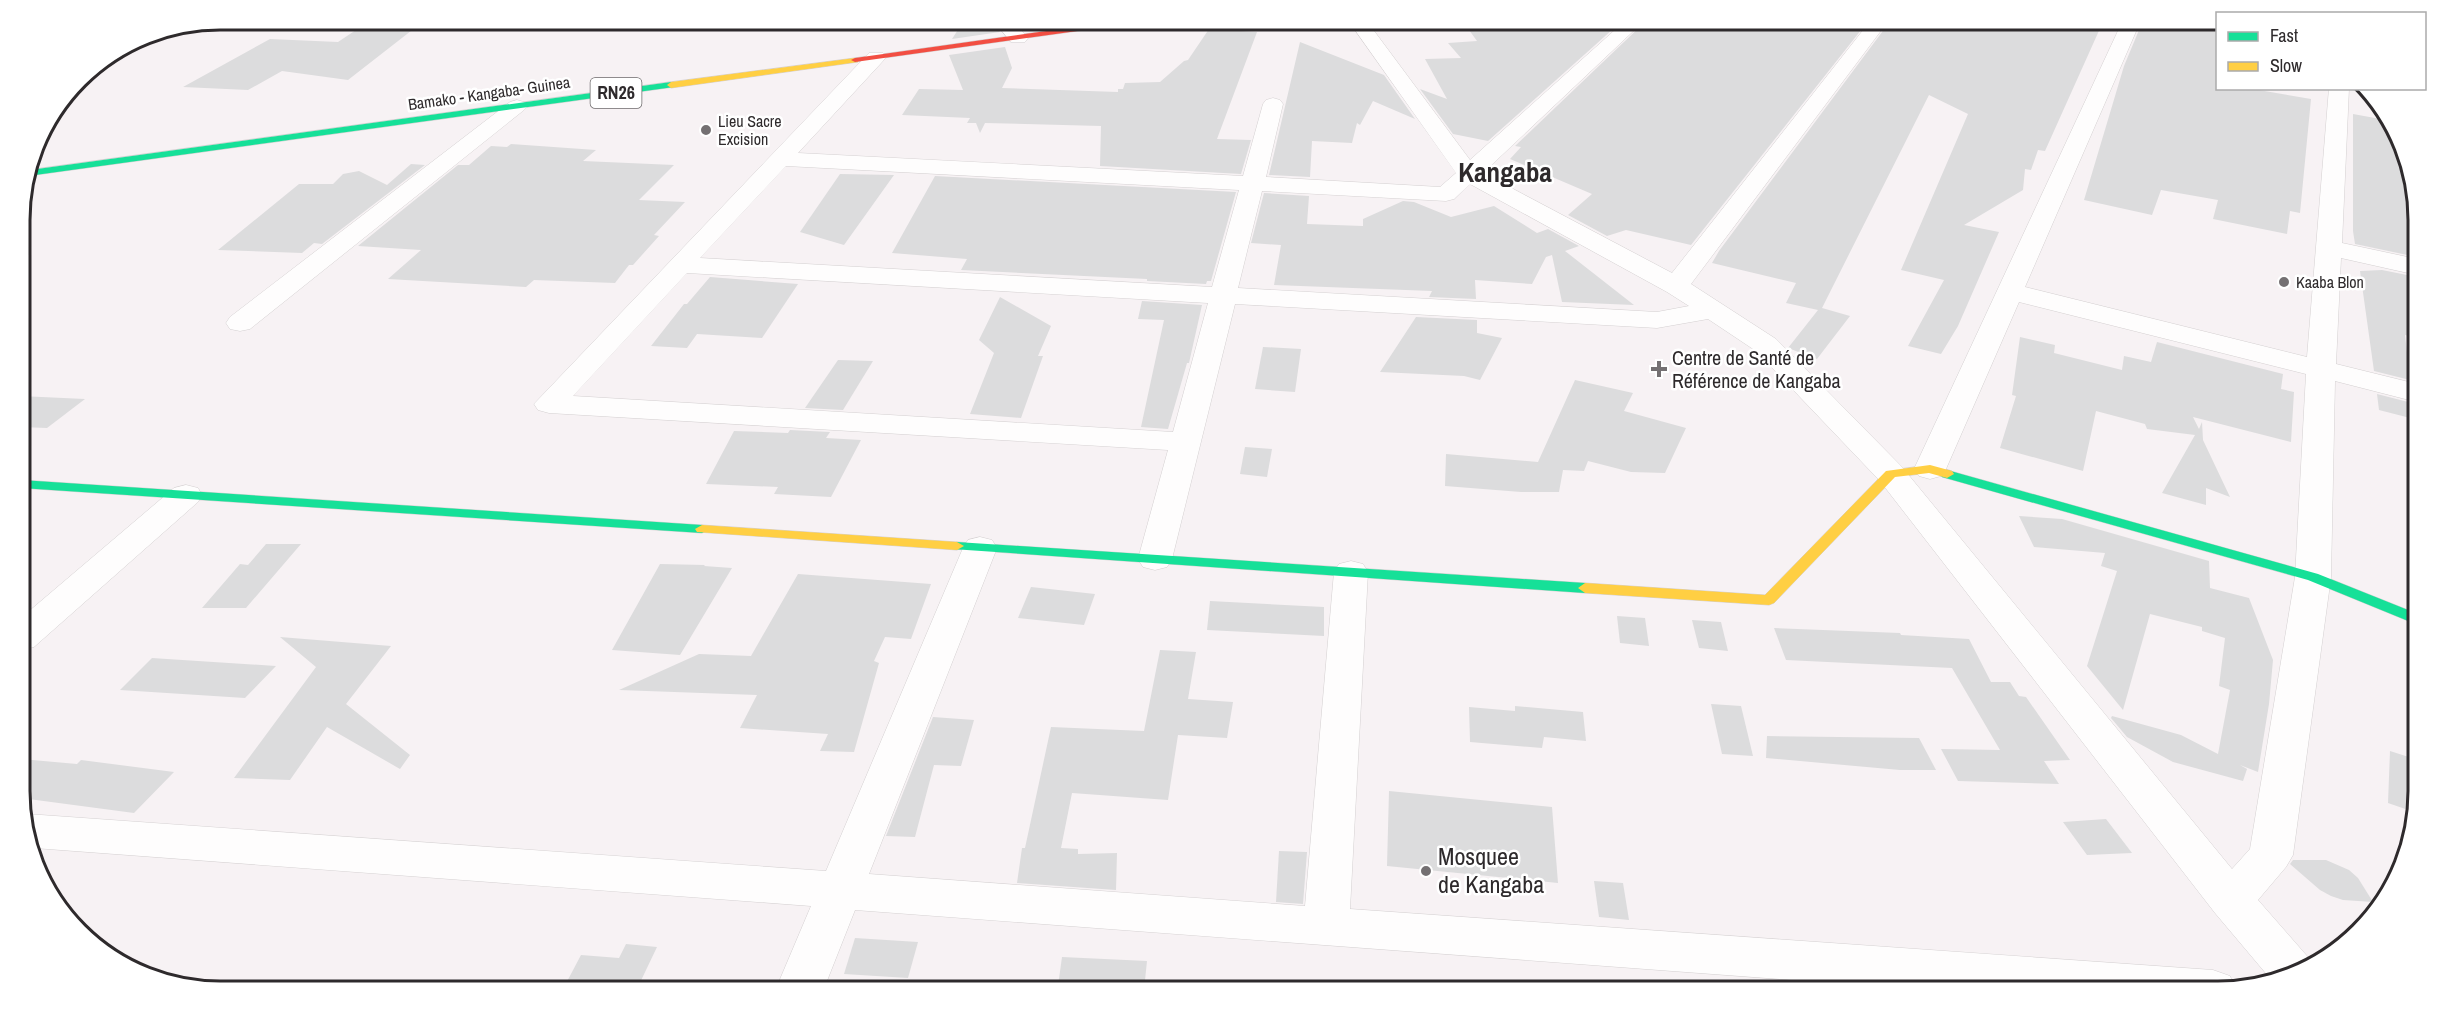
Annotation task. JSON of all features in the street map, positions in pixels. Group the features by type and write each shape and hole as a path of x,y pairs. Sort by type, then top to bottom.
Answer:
{"street":[{"path":"1011,30 1018,38"},
{"name":"Bamako - Kangaba- Guinea","path":"36,172 1073,30"},
{"path":"1364,30 1468,174 1676,286 1766,345 1891,474 2231,900 2289,967"},
{"path":"780,159 1446,194 1625,30"},
{"path":"1676,286 1872,30"},
{"path":"1930,469 2128,30"},
{"path":"876,57 549,404 1185,442"},
{"path":"2231,900 2271,855 2313,577 2321,369 2339,90"},
{"path":"1155,559 1274,104"},
{"path":"240,323 517,106"},
{"path":"2329,249 2408,265"},
{"path":"681,265 1657,320 1713,310"},
{"path":"2011,292 2408,391"},
{"path":"30,485 1769,600 1891,474 1930,469 2313,577 2408,616"},
{"path":"30,630 186,495"},
{"path":"803,981 980,548"},
{"path":"1326,926 1351,572"},
{"path":"35,832 2077,981"}],"building":[{"path":"356,30 412,30 348,80 282,71 248,90 183,87 270,39 338,42"},
{"path":"958,30 998,30 1000,32 952,39"},
{"path":"1208,30 1257,32 1217,139 1251,140 1241,174 1100,166 1101,126 985,123 980,133 976,123 967,123 970,118 902,115 919,89 963,90 949,55 1005,47 1012,68 1002,88 1118,92 1118,89 1123,89 1125,83 1160,82 1188,60"},
{"path":"1469,30 1612,30 1488,141 1453,134 1420,89 1447,99 1425,59 1461,58 1448,43 1477,41"},
{"path":"1637,30 1861,30 1691,245 1626,230 1607,236 1568,215 1592,194 1510,159 1521,147 1515,146"},
{"path":"1884,30 2099,30 2045,151 2038,150 2031,170 2025,169 2023,190 1964,225 1999,232 1958,326 1941,354 1908,346 1944,280 1901,270 1968,114 1929,95 1822,308 1850,316 1817,359 1788,348 1818,310 1786,303 1796,283 1712,263"},
{"path":"2139,30 2216,30 2216,90 2259,90 2311,99 2300,213 2290,211 2287,234 2213,219 2218,200 2161,190 2152,215 2084,200 2124,66"},
{"path":"1300,42 1384,75 1415,119 1373,101 1360,125 1357,123 1352,143 1312,141 1310,177 1269,175"},
{"path":"2353,114 2379,119 2394,147 2402,171 2406,195 2408,255 2355,244"},
{"path":"511,144 596,150 583,161 674,165 639,200 685,202 654,235 659,236 633,265 629,265 615,283 534,280 526,287 388,279 421,250 358,246 458,165 469,165 491,146 507,147"},
{"path":"411,164 425,165 322,244 314,243 302,253 218,250 299,184 333,184 343,174 359,171 387,185"},
{"path":"840,174 894,175 844,245 800,232"},
{"path":"935,176 1236,192 1211,281 1207,281 1206,284 1147,281 1147,279 961,270 967,259 892,253"},
{"path":"1264,193 1309,196 1307,224 1363,226 1363,219 1403,201 1414,202 1451,217 1494,206 1537,233 1548,229 1579,246 1565,251 1634,305 1562,302 1552,255 1546,257 1532,284 1475,280 1476,299 1429,297 1432,291 1274,285 1281,245 1251,243"},
{"path":"2382,270 2408,275 2408,336 2405,335 2408,380 2374,371 2360,271"},
{"path":"710,277 798,284 762,338 697,334 687,348 651,346 684,304 687,304"},
{"path":"1000,297 1051,326 1038,356 1043,356 1021,418 970,414 994,353 979,340"},
{"path":"1142,301 1202,305 1189,363 1187,363 1168,429 1141,427 1164,320 1138,319"},
{"path":"1416,317 1477,320 1477,333 1502,338 1480,380 1464,376 1380,372"},
{"path":"2020,337 2055,345 2054,353 2122,370 2124,356 2151,362 2157,342 2283,374 2281,389 2294,392 2291,442 2193,417 2199,429 2202,422 2203,440 2230,497 2206,488 2206,505 2162,493 2195,435 2147,429 2145,424 2096,411 2083,471 2000,448 2016,396 2012,395"},
{"path":"1263,347 1301,349 1295,392 1255,389"},
{"path":"838,360 873,361 843,410 805,408"},
{"path":"1575,380 1633,393 1624,411 1686,428 1665,473 1631,472 1588,461 1584,471 1563,470 1559,492 1521,492 1445,486 1446,454 1538,462"},
{"path":"2377,394 2408,402 2408,417 2379,410"},
{"path":"30,396 85,399 47,428 30,427"},
{"path":"790,430 830,432 826,438 861,440 831,497 774,494 778,487 706,484 734,431 788,433"},
{"path":"1245,447 1272,449 1267,477 1240,474"},
{"path":"2019,516 2062,519 2209,561 2210,588 2249,598 2273,660 2269,704 2258,772 2240,765 2247,769 2243,781 2173,762 2127,737 2111,718 2112,716 2181,735 2218,754 2230,690 2219,686 2225,638 2202,631 2202,627 2150,614 2123,710 2087,666 2117,571 2101,566 2105,553 2034,547"},
{"path":"266,544 301,544 246,608 202,608 240,564 248,565"},
{"path":"660,564 732,568 680,655 612,650"},
{"path":"798,574 931,584 911,639 885,637 874,661 879,663 854,752 820,751 828,734 740,728 757,695 619,690 699,654 751,656"},
{"path":"1031,587 1095,594 1084,625 1018,618"},
{"path":"1210,601 1324,607 1324,636 1207,630"},
{"path":"1617,616 1645,618 1649,646 1620,643"},
{"path":"1692,620 1721,622 1728,651 1699,648"},
{"path":"1774,628 1900,633 1901,635 1969,639 1991,682 2010,682 2019,696 2026,697 2070,760 2044,761 2059,784 1958,781 1941,749 2000,750 1952,668 1786,660"},
{"path":"280,637 391,646 346,704 410,755 400,769 327,727 290,780 234,778 316,667"},
{"path":"1160,650 1196,652 1188,699 1233,702 1227,738 1178,735 1168,800 1072,793 1061,848 1078,849 1078,854 1117,853 1116,890 1017,883 1022,848 1025,848 1051,727 1144,731"},
{"path":"152,658 276,666 245,698 120,690"},
{"path":"1711,704 1741,706 1753,756 1722,754"},
{"path":"1515,706 1583,712 1586,741 1544,737 1542,748 1470,742 1469,707 1515,711"},
{"path":"933,717 974,720 961,766 934,765 915,837 886,836"},
{"path":"1767,736 1919,738 1936,770 1900,770 1766,758"},
{"path":"2390,751 2408,757 2407,810 2388,803"},
{"path":"30,760 77,764 81,760 174,772 134,813 31,799"},
{"path":"1389,791 1552,807 1558,883 1387,866"},
{"path":"2106,819 2132,853 2087,855 2063,822"},
{"path":"1279,851 1307,852 1303,904 1276,902"},
{"path":"2293,860 2326,860 2349,870 2358,878 2373,901 2343,900 2331,896 2320,890 2290,864"},
{"path":"1594,881 1623,883 1629,920 1599,917"},
{"path":"855,938 918,942 908,978 844,974"},
{"path":"626,944 657,947 641,981 567,981 581,955 619,958"},
{"path":"1062,957 1147,961 1145,981 1059,981"}],"traffic: fast":[{"path":"36,172 671,85"},
{"path":"1947,474 2313,577 2408,616"},
{"path":"30,485 702,529"},
{"path":"957,546 1585,588"}],"traffic: slow":[{"path":"671,85 855,60"},
{"path":"1585,588 1769,600 1891,474 1930,469 1947,474"},
{"path":"702,529 957,546"}],"traffic: jam":[{"path":"855,60 1068,30"}],"place":[{"name":"Lieu Sacre Excision","path":"706,130"},
{"name":"Kaaba Blon","path":"2284,282"},
{"name":"Centre de Santé de Référence de Kangaba","path":"1659,369"},
{"name":"Mosquee de Kangaba","path":"1426,871"}],"district":[{"name":"Kangaba","path":"1505,173"}]}
